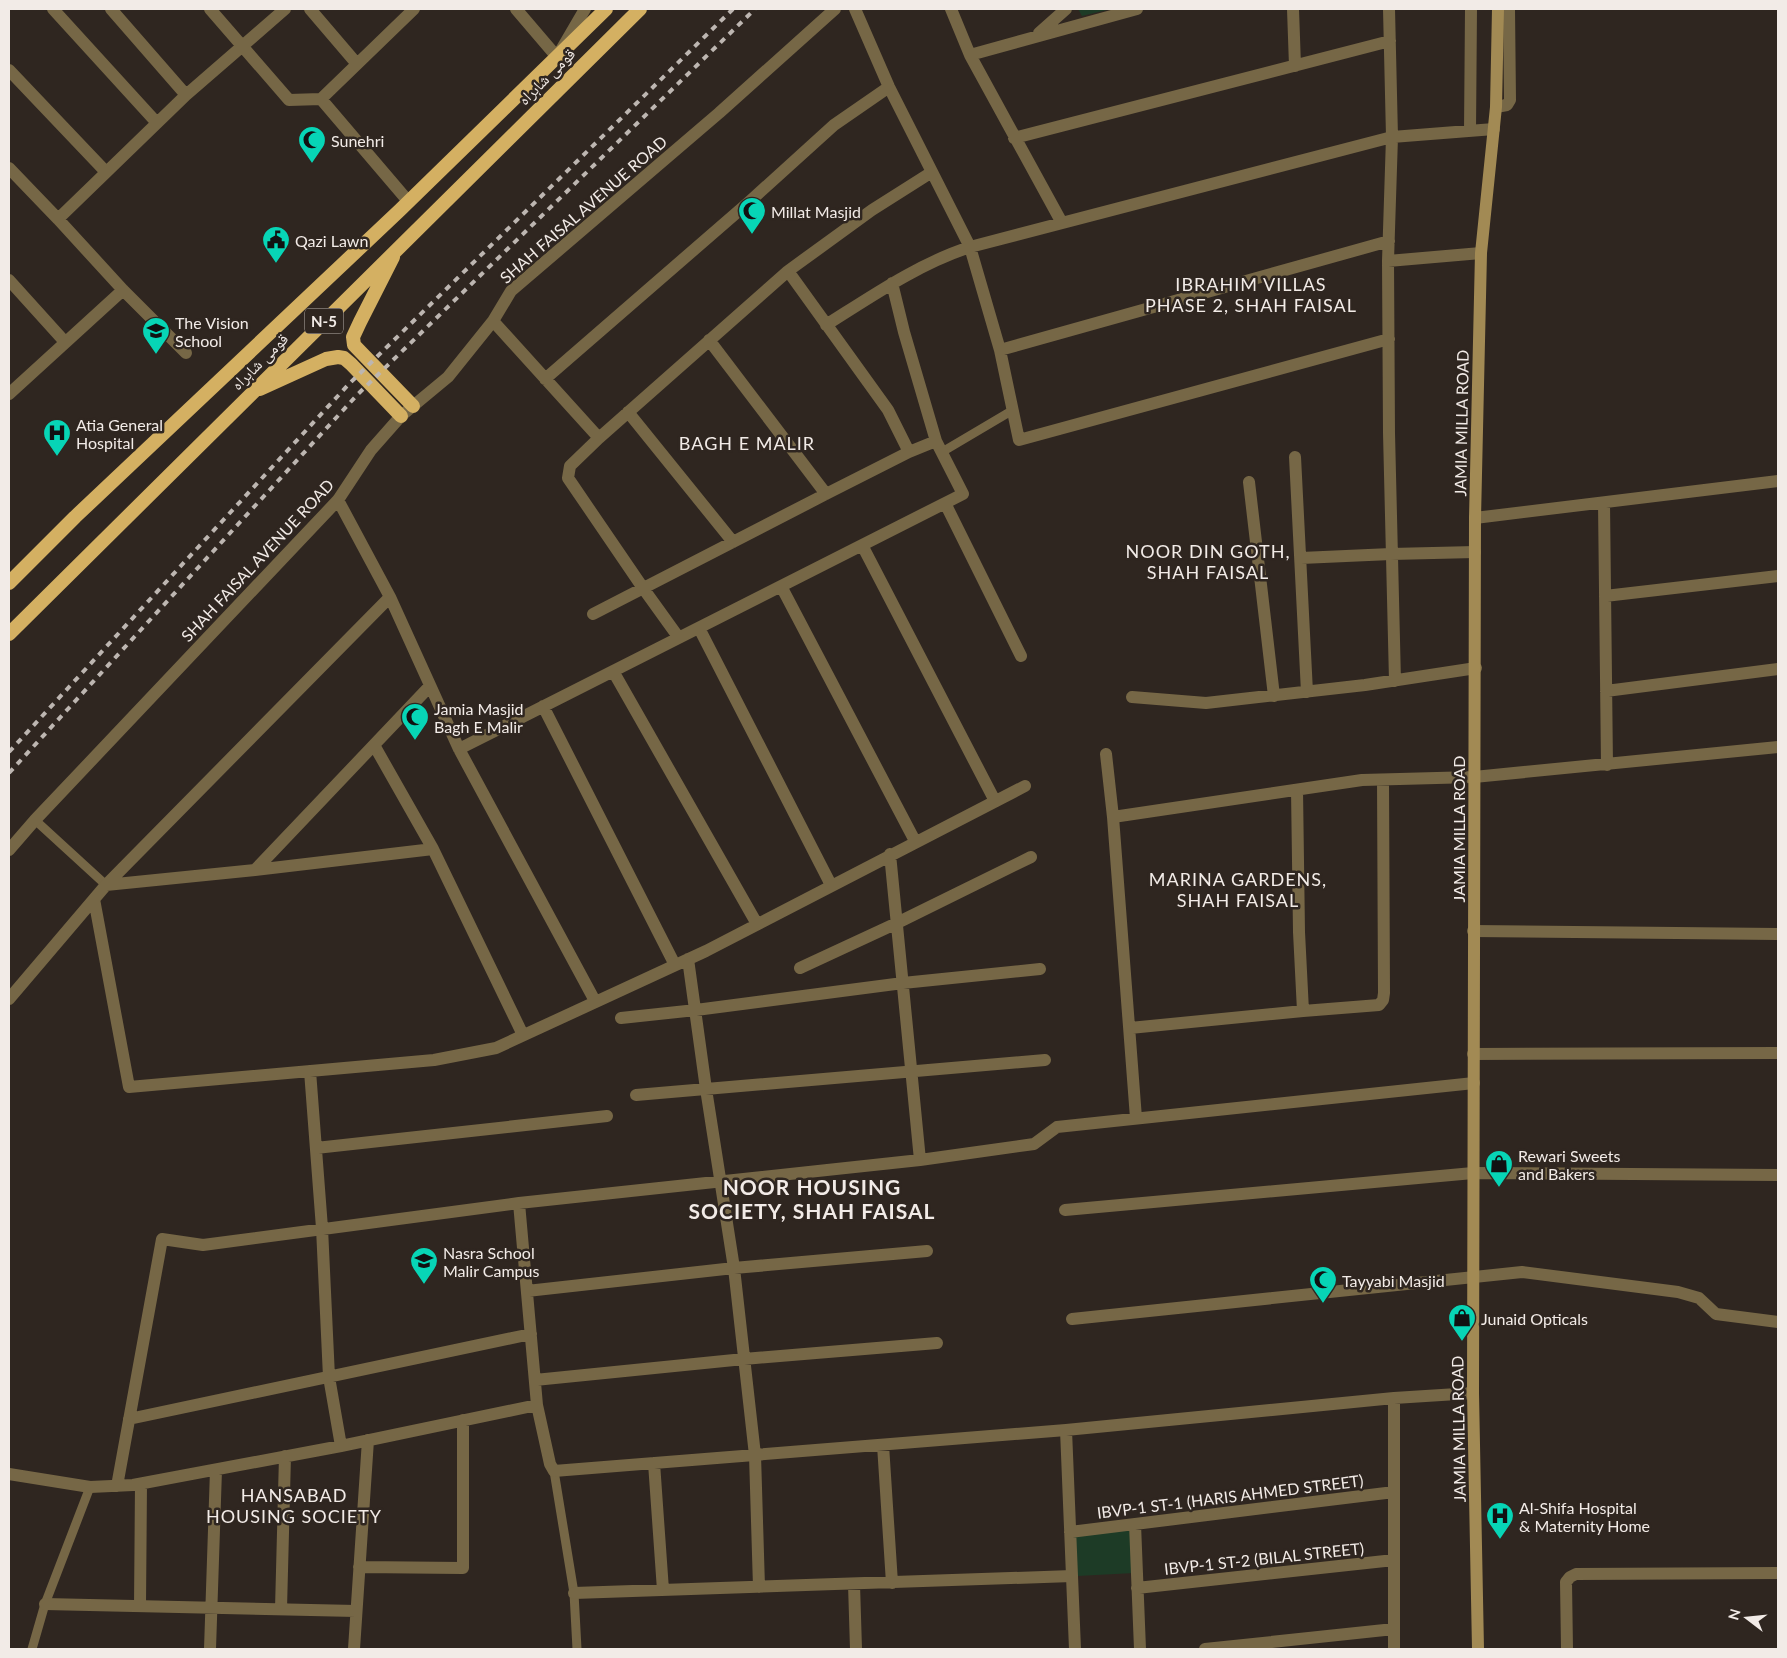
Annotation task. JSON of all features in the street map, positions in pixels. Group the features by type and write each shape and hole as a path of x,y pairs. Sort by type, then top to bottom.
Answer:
{"highway":[{"name":"قومی شاہراہ","path":"9,583 82,510 408,201 606,9"},
{"name":"قومی شاہراہ","path":"9,634 640,9"},
{"path":"398,248 360,322 354,337 354,346 413,406"},
{"path":"252,393 326,359 338,357 344,358 351,364 401,416"}],"main road":[{"name":"JAMIA MILLA ROAD","path":"1478,1649 1473,1393 1475,518 1481,253 1495,117 1498,9"}],"street":[{"path":"53,9 157,123"},
{"path":"111,9 186,95"},
{"path":"210,9 289,100 321,99 408,11"},
{"path":"58,219 186,95 286,9"},
{"path":"310,9 357,64"},
{"path":"516,9 557,57 586,9"},
{"name":"SHAH FAISAL AVENUE ROAD","path":"9,850 35,820 338,500 371,450 401,416 448,377 493,321 510,291 719,113 835,9"},
{"path":"855,9 890,87 970,247 1000,350 1019,440 1388,339"},
{"path":"951,9 970,55 1062,223"},
{"path":"1037,35 1066,9"},
{"path":"970,55 1136,9"},
{"path":"1293,9 1295,66"},
{"path":"1389,9 1392,137 1388,261 1388,339 1394,680"},
{"path":"1470,131 1471,9"},
{"path":"826,325 892,283 949,254 970,247 1392,137 1470,131 1495,117 1510,100 1509,9"},
{"path":"1014,138 1390,41"},
{"path":"9,70 106,172"},
{"path":"545,379 749,202 834,124 890,87"},
{"path":"321,99 408,201"},
{"path":"9,168 123,290 186,353"},
{"path":"679,638 642,588 568,478 570,466 628,412 788,271 872,210 932,172"},
{"path":"1000,350 1389,241"},
{"path":"1388,261 1481,253"},
{"path":"788,271 888,410 909,452"},
{"path":"9,280 65,342"},
{"path":"459,749 964,494 939,447 904,332 892,283"},
{"path":"10,391 123,290"},
{"path":"493,321 599,438"},
{"path":"709,340 826,494"},
{"path":"628,412 733,542"},
{"path":"593,614 909,452 939,447"},
{"path":"1295,457 1307,692"},
{"path":"1475,518 1778,481"},
{"path":"1249,482 1274,696"},
{"path":"338,500 390,596 459,749 595,1001"},
{"path":"946,503 1022,656"},
{"path":"1604,503 1607,765"},
{"path":"862,545 994,801"},
{"path":"1301,558 1476,552"},
{"path":"1605,596 1778,576"},
{"path":"781,586 916,841"},
{"path":"9,999 106,885 390,596"},
{"path":"699,628 831,885"},
{"path":"1132,697 1206,704 1476,668"},
{"path":"1606,691 1778,668"},
{"path":"613,671 758,924"},
{"path":"255,870 430,686"},
{"path":"543,706 675,965"},
{"path":"374,745 433,849 523,1035"},
{"path":"1113,817 1362,780 1474,777 1778,747"},
{"path":"1106,754 1113,817 1136,1118"},
{"path":"1130,1028 1379,1005 1383,1000 1382,780"},
{"path":"94,899 129,1087 434,1060 496,1048 688,959 1025,786"},
{"path":"1297,790 1299,932 1303,1011"},
{"path":"106,885 433,849"},
{"path":"890,854 920,1160"},
{"path":"800,968 1031,857"},
{"path":"1474,931 1778,934"},
{"path":"688,959 734,1268 754,1455 759,1587"},
{"path":"621,1018 903,983 1040,969"},
{"path":"1474,1054 1778,1053"},
{"path":"636,1096 706,1088 1045,1060"},
{"path":"310,1071 322,1228 328,1377 340,1446"},
{"path":"117,1486 162,1238 203,1245 519,1203 920,1160 1034,1144 1057,1127 1474,1083"},
{"path":"316,1148 607,1116"},
{"path":"1065,1210 1473,1172 1778,1176"},
{"path":"519,1203 537,1405 550,1464 554,1471 1066,1430 1394,1398 1473,1393"},
{"path":"527,1291 734,1268 927,1252"},
{"path":"1072,1319 1522,1272 1678,1292 1699,1298 1716,1314 1778,1322"},
{"path":"129,1419 530,1334"},
{"path":"535,1380 744,1359 937,1343"},
{"path":"1394,1398 1394,1649"},
{"path":"9,1474 90,1487 141,1484 340,1446 537,1405"},
{"path":"359,1567 462,1568 464,1420"},
{"path":"1066,1430 1075,1649"},
{"path":"354,1649 368,1440"},
{"path":"883,1445 892,1583"},
{"path":"281,1610 285,1456"},
{"path":"654,1463 663,1590"},
{"path":"210,1649 216,1470"},
{"path":"140,1606 141,1484"},
{"path":"1070,1532 1394,1492"},
{"name":"IBVP-1 ST-1 (HARIS AHMED STREET)","path":"1070,1532 1394,1492"},
{"path":"1135,1524 1140,1649"},
{"name":"IBVP-1 ST-2 (BILAL STREET)","path":"1138,1588 1394,1560"},
{"path":"1567,1649 1566,1582 1576,1574 1778,1573"},
{"path":"574,1593 1072,1576"},
{"path":"854,1584 856,1649"},
{"path":"45,1604 356,1611"},
{"path":"1205,1649 1394,1629"}],"lane":[{"path":"939,447 1013,410"},
{"path":"35,820 106,885"},
{"path":"554,1471 574,1593 577,1649"},
{"path":"32,1649 45,1604 90,1487"}],"green space":[{"path":"1078,9 1111,9 1082,16"},
{"path":"1133,1529 1134,1573 1077,1576 1074,1534"}],"railway":[{"path":"9,752 348,385 733,9"},
{"path":"9,773 358,394 755,9"}],"place":[{"name":"Sunehri","path":"312,164"},
{"name":"Millat Masjid","path":"752,235"},
{"name":"Qazi Lawn","path":"276,264"},
{"name":"The Vision School","path":"156,355"},
{"name":"Atia General Hospital","path":"57,457"},
{"name":"Jamia Masjid Bagh E Malir","path":"415,741"},
{"name":"Rewari Sweets and Bakers","path":"1499,1188"},
{"name":"Nasra School Malir Campus","path":"424,1285"},
{"name":"Tayyabi Masjid","path":"1323,1304"},
{"name":"Junaid Opticals","path":"1462,1342"},
{"name":"Al-Shifa Hospital & Maternity Home","path":"1500,1540"}],"district":[{"name":"IBRAHIM VILLAS PHASE 2, SHAH FAISAL","path":"1251,294"},
{"name":"BAGH E MALIR","path":"747,443"},
{"name":"NOOR DIN GOTH, SHAH FAISAL","path":"1208,561"},
{"name":"MARINA GARDENS, SHAH FAISAL","path":"1238,890"},
{"name":"NOOR HOUSING SOCIETY, SHAH FAISAL","path":"812,1198"},
{"name":"HANSABAD HOUSING SOCIETY","path":"294,1505"}]}
